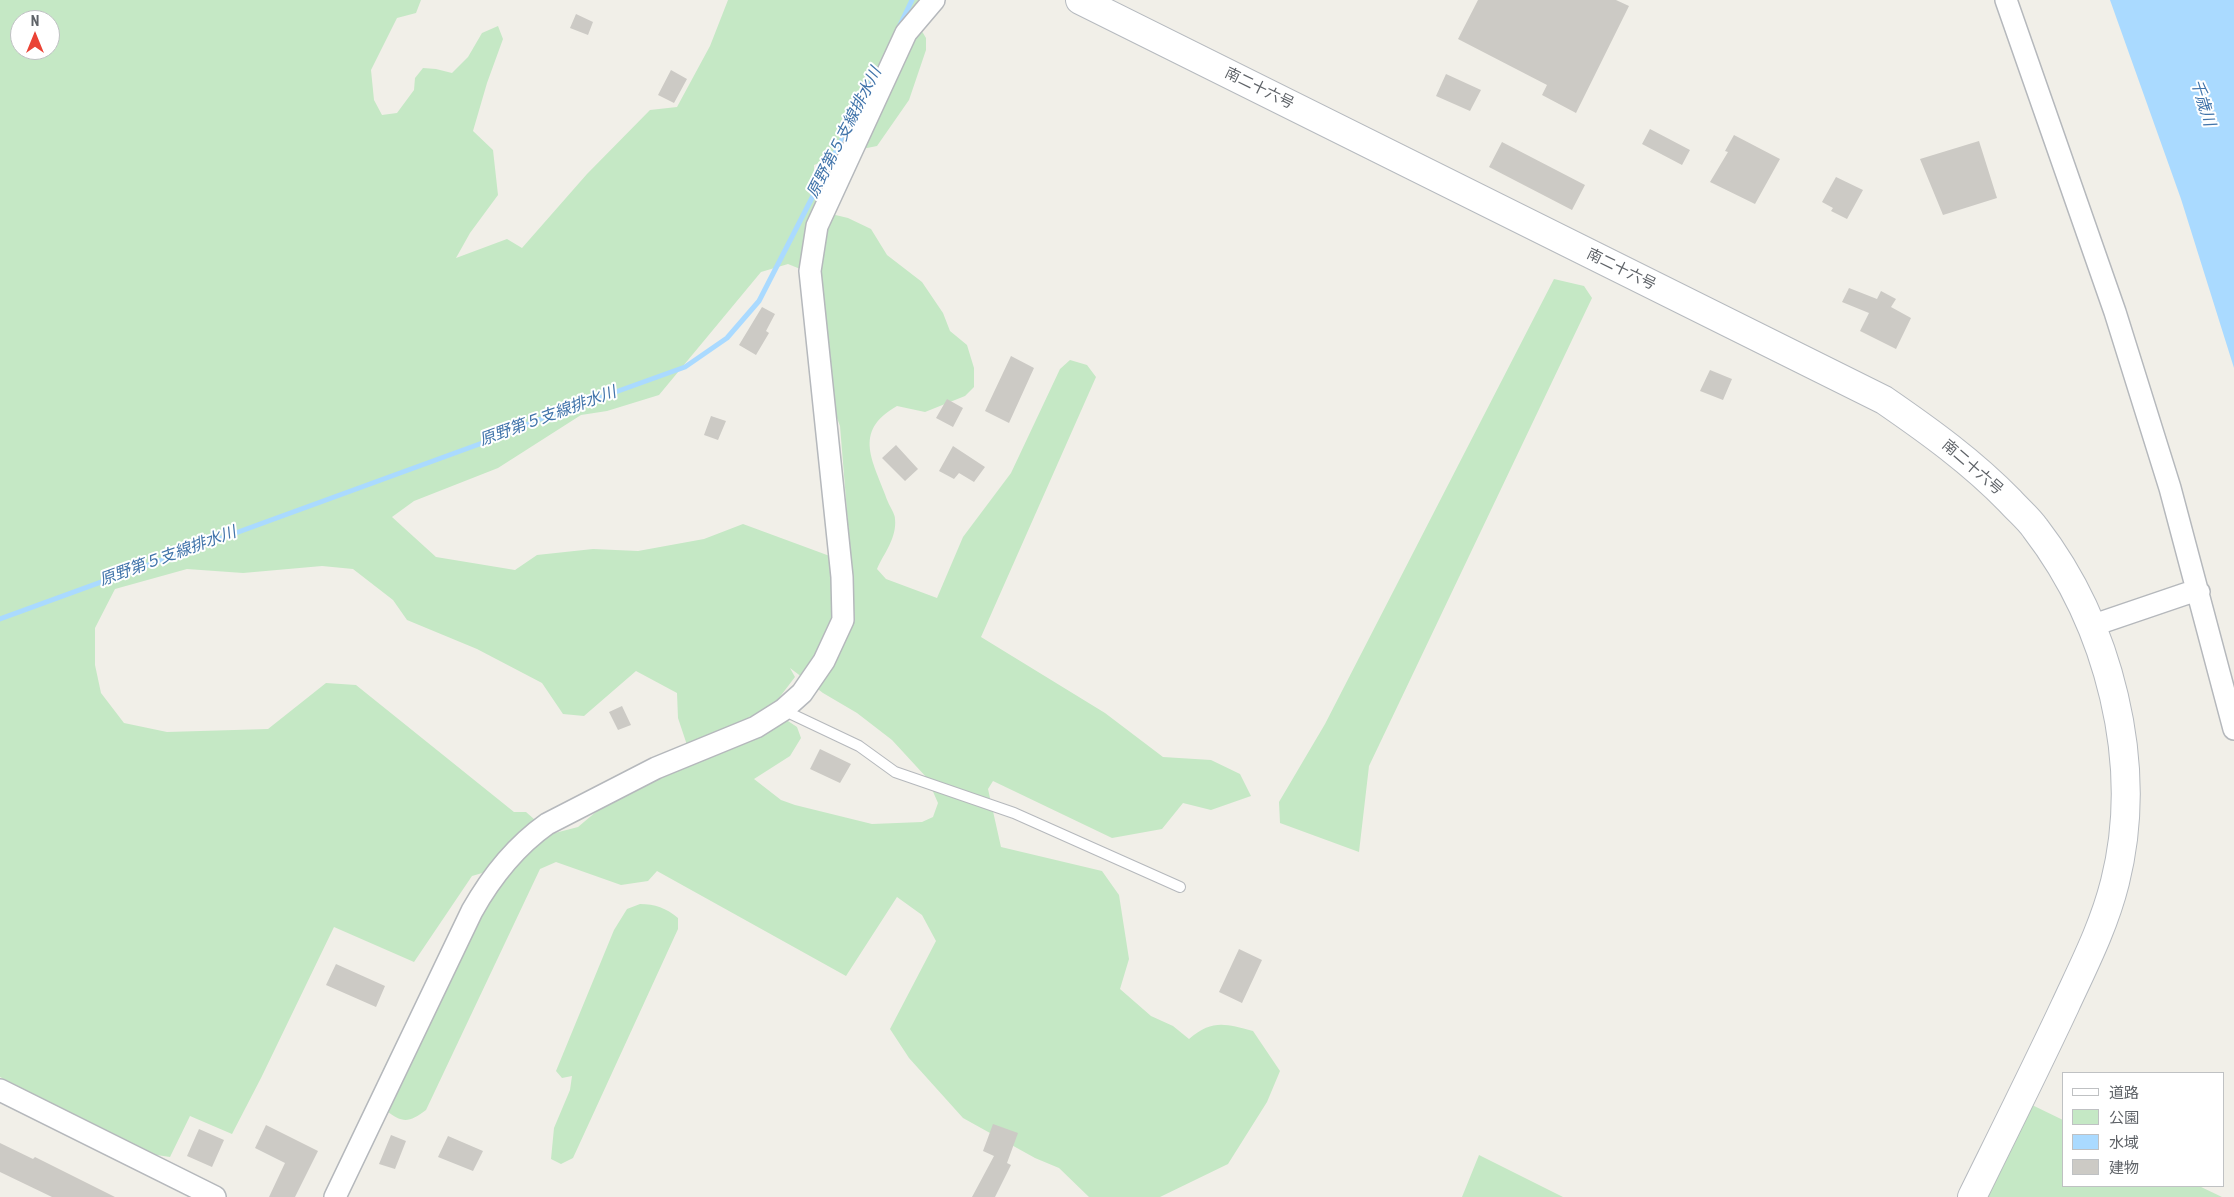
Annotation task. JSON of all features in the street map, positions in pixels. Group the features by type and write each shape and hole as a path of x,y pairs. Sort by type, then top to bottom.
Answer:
{"street":[{"path":"335,1197 472,911 486,887 531,836 547,824 656,768 756,726 783,710 802,693 824,661 843,620 841,546 810,271 817,226 906,33 934,0"},
{"name":"南二十六号","path":"1080,0 1884,400 1928,430 1981,472 2034,526 2067,574 2091,626 2109,675 2125,760 2123,834 2115,881 2101,930 2041,1059 1972,1197"},
{"path":"2006,0 2115,312 2170,488 2234,729"},
{"path":"2091,626 2188,593 2199,592"},
{"path":"0,1090 215,1197"}],"lane":[{"path":"783,710 859,746 895,772 1014,813 1180,887"}],"green space":[{"path":"0,0 421,0 416,13 397,18 371,70 374,100 382,115 397,113 414,90 415,78 423,68 452,73 468,57 482,33 498,26 503,39 487,83 473,131 493,150 498,195 470,233 456,258 507,239 522,248 587,174 650,110 677,107 710,46 728,0 921,0 914,18 926,38 926,50 909,100 877,146 847,152 814,165 814,183 823,212 848,218 871,229 887,255 922,282 943,313 950,331 967,345 974,368 974,387 965,396 925,412 897,406 883,416 874,426 870,437 870,449 895,519 892,539 877,569 886,579 937,598 963,537 1011,473 1060,369 1070,360 1087,365 1096,377 981,637 1105,713 1163,757 1211,760 1240,774 1251,796 1211,810 1183,803 1162,829 1112,838 993,781 988,789 1001,847 1102,871 1119,895 1129,959 1120,989 1151,1016 1173,1026 1189,1039 1205,1028 1220,1025 1235,1026 1253,1031 1280,1071 1267,1102 1228,1164 1160,1197 1089,1197 1059,1168 1035,1158 963,1118 909,1058 890,1029 936,941 922,915 897,897 846,976 657,871 648,881 621,885 556,862 540,869 426,1110 406,1120 402,1120 387,1111 381,1074 390,1055 451,971 489,871 472,876 414,962 334,927 232,1134 190,1116 170,1157 150,1154 0,1077","holes":["788,264 820,277 831,402 840,426 849,536 846,562 743,524 704,539 638,551 593,549 537,555 515,570 436,557 392,517 414,501 498,468 581,415 607,411 659,395 761,272","322,566 353,569 393,600 407,620 477,649 542,683 563,714 584,716 636,671 677,693 678,718 692,760 616,795 578,827 551,834 526,812 514,812 356,685 326,683 268,729 167,732 124,723 101,693 95,665 95,628 115,589 187,569 243,573","790,668 823,693 857,713 892,740 927,778 938,803 933,817 922,822 872,824 781,800 754,779 790,756 801,738 797,727 788,721 779,698 795,677"]},
{"path":"1554,279 1584,286 1592,298 1369,766 1359,852 1280,823 1279,802 1325,724"},
{"path":"640,904 660,907 669,912 678,918 678,929 573,1158 561,1164 551,1159 554,1128 570,1090 572,1076 562,1078 556,1071 614,930 627,909"},
{"path":"2030,1104 2062,1120 2062,1187 2201,1187 2222,1197 1985,1197"},
{"path":"1479,1155 1563,1197 1462,1197"}],"water":[{"name":"千歳川","path":"2110,0 2234,0 2234,368 2181,199"}],"building":[{"path":"1478,0 1616,0 1629,6 1576,113 1542,95 1547,85 1458,39"},
{"path":"576,14 593,22 588,35 570,28"},
{"path":"671,70 687,79 674,103 658,95"},
{"path":"1446,74 1481,90 1470,111 1436,96"},
{"path":"1650,129 1690,150 1682,165 1642,144"},
{"path":"1734,135 1780,159 1755,204 1710,182 1728,152 1725,151"},
{"path":"1979,141 1997,198 1943,215 1920,159"},
{"path":"1502,142 1585,185 1572,210 1489,167"},
{"path":"1836,177 1863,190 1847,219 1831,211 1833,208 1822,202"},
{"path":"1849,288 1877,299 1881,291 1896,299 1891,307 1911,318 1896,349 1860,331 1869,313 1842,302"},
{"path":"762,307 775,314 766,331 769,333 756,355 739,345"},
{"path":"1011,356 1034,368 1009,423 985,411"},
{"path":"1710,370 1732,379 1723,400 1700,391"},
{"path":"947,399 963,408 953,427 936,418"},
{"path":"711,416 726,421 718,440 704,435"},
{"path":"896,445 918,469 905,481 882,458"},
{"path":"953,446 985,467 974,482 959,473 954,479 939,471"},
{"path":"622,706 631,725 618,730 609,712"},
{"path":"820,749 851,764 840,783 810,769"},
{"path":"1239,949 1262,960 1242,1003 1219,992"},
{"path":"336,964 385,986 376,1007 326,985"},
{"path":"993,1124 1018,1133 1007,1163 1011,1165 995,1197 972,1197 994,1156 983,1151"},
{"path":"266,1125 318,1151 295,1197 269,1197 285,1163 255,1148"},
{"path":"199,1129 224,1140 212,1167 187,1156"},
{"path":"391,1135 406,1141 395,1169 379,1164"},
{"path":"448,1136 483,1151 473,1171 438,1157"},
{"path":"0,1143 33,1159 35,1157 115,1197 52,1197 0,1172"}],"waterway":[{"name":"原野第５支線排水川","path":"899,27 912,0"},
{"name":"原野第５支線排水川","path":"0,619 685,367 727,338 759,301 873,79"}]}
